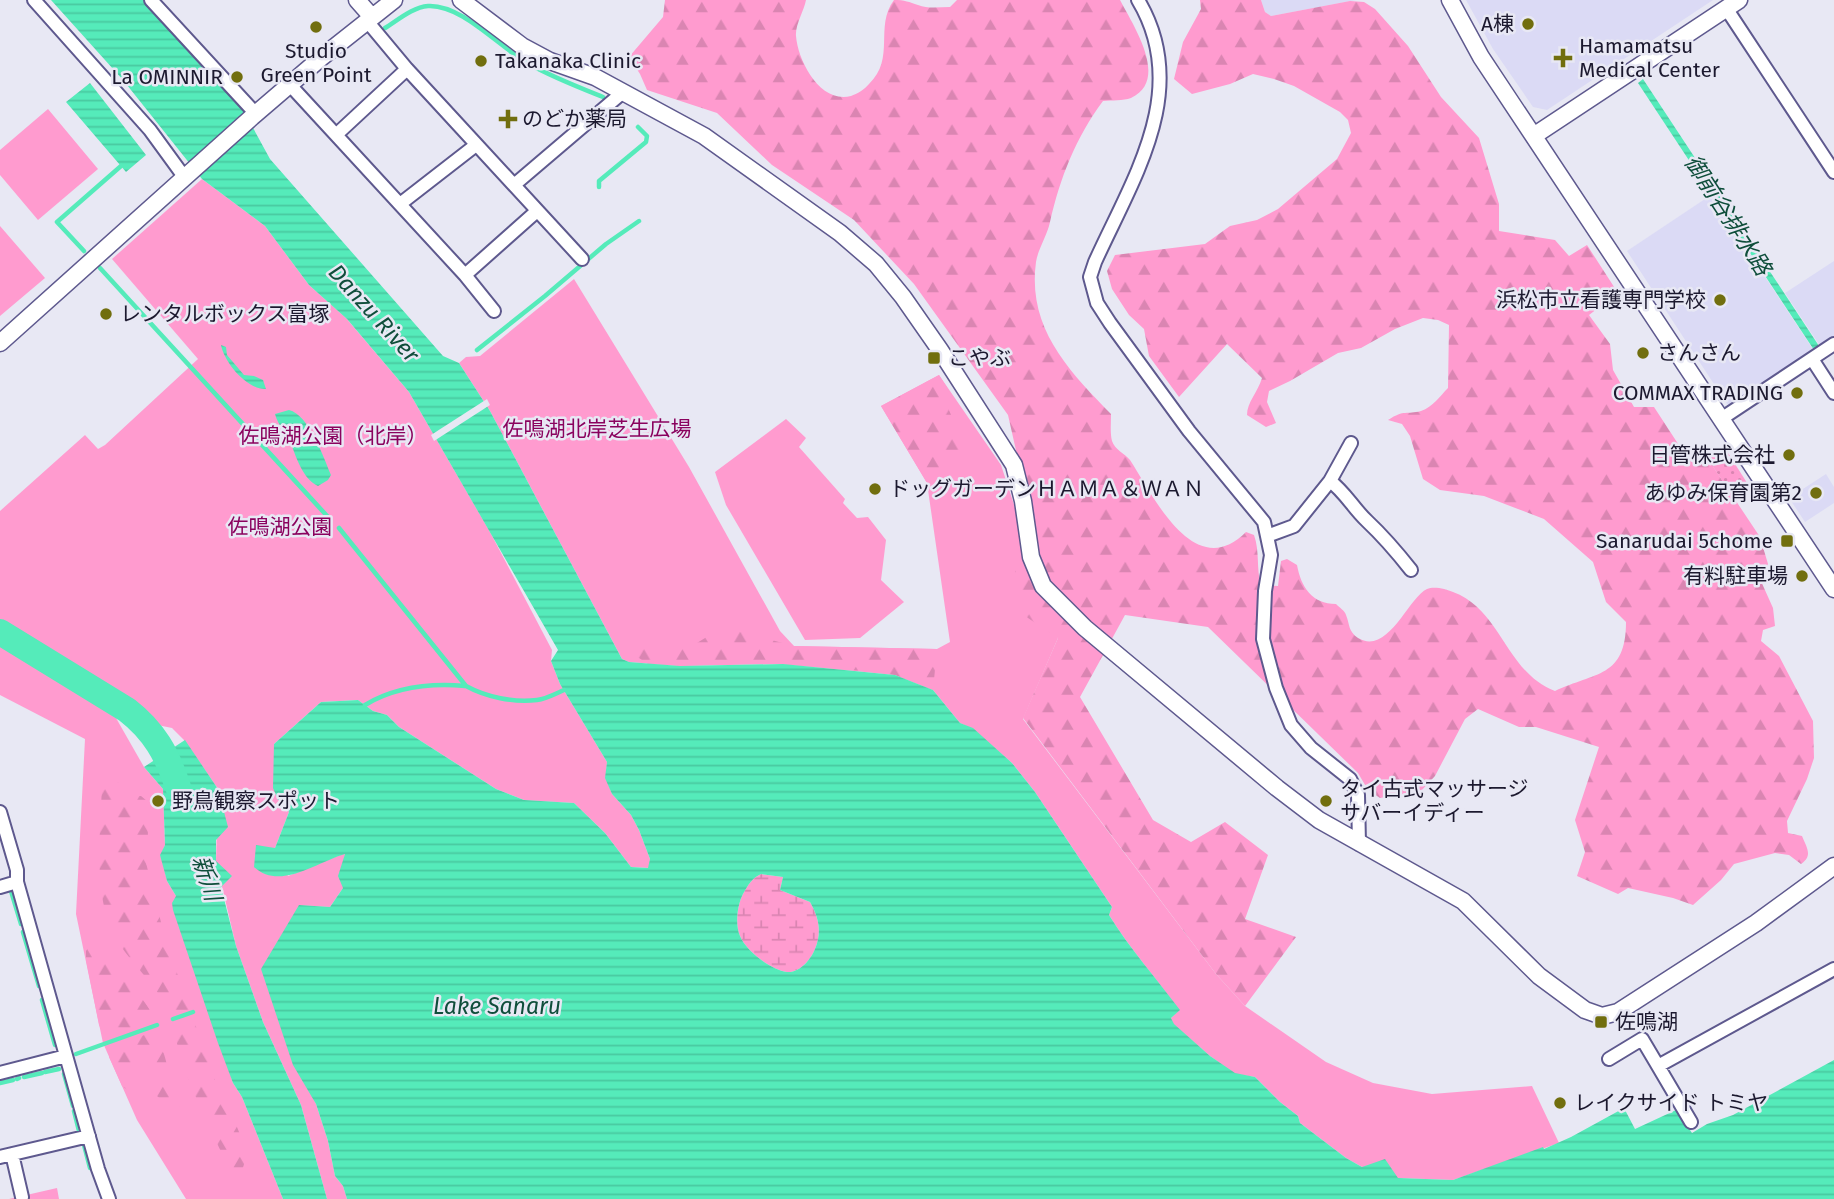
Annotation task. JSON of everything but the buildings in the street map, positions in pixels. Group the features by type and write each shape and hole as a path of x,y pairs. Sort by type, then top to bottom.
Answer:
{"street":[{"path":"34,0 188,175"},
{"path":"151,0 254,116"},
{"path":"358,0 374,27 407,69 582,259"},
{"path":"0,343 290,85 374,27 394,0"},
{"path":"461,0 522,46 550,61 595,77 614,99 704,136 840,233 876,264 940,350 1014,466 1023,501 1031,557 1043,586 1085,628 1277,788 1319,820 1463,901 1539,976 1585,1010 1602,1016 1618,1012 1756,923 1834,866"},
{"path":"1139,0 1151,21 1159,48 1161,74 1154,131 1090,277 1097,303 1110,323 1189,431 1264,522 1271,555 1265,591 1263,639 1276,688 1291,725 1311,748 1350,779 1358,794 1359,844"},
{"path":"1450,0 1481,57 1834,589"},
{"path":"1535,135 1733,4 1834,172"},
{"path":"337,134 407,69"},
{"path":"290,85 465,275 494,311"},
{"path":"514,185 614,99"},
{"path":"400,204 476,145"},
{"path":"465,275 537,211"},
{"path":"1721,419 1812,359 1832,350"},
{"path":"1812,359 1834,393"},
{"path":"1267,536 1294,526 1330,481 1351,443"},
{"path":"1330,481 1341,489 1366,520 1382,533 1411,570"},
{"path":"0,812 66,1056 109,1199"},
{"path":"0,887 17,882"},
{"path":"1658,1066 1834,969"},
{"path":"1609,1059 1642,1039 1691,1122"},
{"path":"0,1073 66,1056"},
{"path":"22,1197 6,1156 89,1136"}],"shaded area":[{"path":"1261,0 1356,0 1271,16 1265,12"},
{"name":"Hamamatsu Medical Center","path":"1466,0 1713,0 1547,110 1533,107 1493,49"},
{"name":"浜松市立看護専門学校","path":"1711,195 1814,351 1733,405 1727,404 1627,251"},
{"path":"1834,261 1834,338 1820,346 1785,293"},
{"name":"あゆみ保育園第2","path":"1826,474 1834,487 1834,503 1805,522 1789,498"}],"green space":[{"path":"665,0 806,0 796,32 801,57 821,87 840,97 858,93 877,74 884,53 885,21 894,0 934,8 950,7 957,0 1120,0 1145,52 1148,79 1142,90 1131,98 1103,101 1085,129 1064,174 1049,227 1037,257 1035,286 1038,308 1054,347 1080,381 1111,414 1113,444 1130,460 1177,529 1193,541 1209,548 1227,545 1246,532 1254,535 1261,585 1278,586 1281,561 1287,559 1297,565 1301,580 1309,593 1320,601 1336,604 1345,614 1352,633 1369,641 1388,633 1427,589 1450,591 1483,612 1525,670 1538,682 1555,691 1595,676 1614,663 1621,654 1626,622 1606,602 1593,562 1544,519 1484,496 1440,490 1423,479 1410,436 1402,424 1388,420 1402,413 1425,409 1448,388 1449,325 1423,318 1395,329 1361,348 1338,353 1269,391 1267,402 1276,423 1266,427 1247,415 1262,378 1227,344 1179,397 1149,356 1144,329 1129,315 1112,289 1107,271 1115,255 1205,244 1230,226 1257,220 1278,209 1337,159 1351,133 1348,120 1340,112 1294,86 1274,79 1253,74 1230,84 1192,94 1174,79 1183,42 1201,9 1200,0 1261,0 1265,12 1271,16 1350,1 1364,2 1375,9 1408,46 1441,97 1479,138 1499,204 1499,231 1555,240 1569,256 1587,245 1618,293 1589,315 1610,344 1613,370 1634,407 1654,407 1686,456 1706,456 1760,537 1768,564 1760,579 1773,608 1775,626 1763,630 1761,641 1779,656 1813,721 1814,758 1787,821 1788,833 1802,836 1808,852 1805,861 1801,864 1789,855 1775,853 1734,864 1721,880 1693,905 1628,888 1618,894 1577,876 1585,852 1575,820 1599,747 1536,727 1519,727 1478,709 1465,719 1435,776 1421,791 1380,798 1368,790 1358,773 1208,627 1125,615 1080,697 1153,820 1191,842 1225,822 1268,855 1245,919 1296,937 1245,1006 1216,974 1023,718 1058,638 1025,616 1015,570 1038,548 1008,415 914,284 854,220 772,165 717,113 647,90 629,57 663,17"},
{"path":"48,109 98,169 38,220 0,175 0,150"},
{"name":"佐鳴湖公園","path":"202,179 265,226 309,285 346,318 409,392 490,532 552,650 551,661 560,684 607,762 606,778 612,794 631,815 650,859 649,868 631,867 605,833 574,803 524,800 496,789 399,727 387,715 373,711 358,700 321,702 274,744 283,800 289,812 275,848 288,876 345,853 343,888 330,907 299,905 308,1087 328,1141 335,1176 343,1186 347,1199 327,1199 301,1105 263,1022 236,946 216,861 218,789 185,741 172,728 143,722 0,620 0,511 85,435 98,449 105,445 198,359 112,259"},
{"path":"0,226 45,278 0,316"},
{"name":"佐鳴湖北岸芝生広場","path":"574,279 689,467 780,631 794,646 937,649 950,642 927,483 881,406 939,375 1001,465 1058,638 1023,719 1216,974 1245,1006 1326,1062 1373,1083 1432,1094 1532,1086 1559,1143 1453,1180 1398,1178 1362,1167 1346,1158 1300,1123 1298,1116 1255,1077 1235,1074 1173,1024 1171,1018 1179,1010 1117,928 1109,915 1112,907 1035,792 1012,763 973,729 960,723 933,690 895,675 783,664 680,666 629,662 622,659 490,411 459,363 466,357 480,356"},
{"path":"939,375 948,389 945,401 968,454 927,483 881,406"},
{"path":"786,419 806,438 799,447 845,499 843,503 857,518 868,517 886,540 881,580 904,602 860,638 805,640 726,505 715,472"},
{"path":"1723,445 1749,486 1733,497 1706,456"},
{"path":"723,627 794,646 937,649 933,690 895,675 764,663 680,666 648,664 630,652 644,643 692,646"},
{"path":"0,642 116,718 144,767 163,789 165,845 161,855 167,881 176,896 233,1083 242,1097 283,1199 186,1199 137,1120 103,1043 76,914 85,739 0,695"},
{"path":"106,775 114,778 131,796 141,796 147,801 148,838 144,855 166,942 216,1083 245,1147 246,1159 242,1170 235,1174 229,1169 192,1088 165,1004 120,945 104,908 99,844 102,782"},
{"path":"761,874 783,877 780,890 810,902 816,914 819,931 813,953 801,968 792,972 767,964 748,948 738,931 741,899 750,882"},
{"path":"98,943 151,1011 152,1020 114,1034 102,1031 86,960 86,951 90,945"},
{"path":"150,1033 159,1035 167,1065 180,1095 180,1107 170,1108 157,1096 145,1054 134,1054 137,1083 135,1089 130,1092 122,1086 109,1057 113,1046"},
{"path":"57,1188 59,1199 9,1199"}],"water":[{"name":"Lake Sanaru","path":"51,0 143,0 240,104 270,159 443,356 459,363 490,411 622,659 629,662 680,666 783,664 895,675 933,690 960,723 973,728 1012,763 1035,792 1112,907 1109,915 1117,928 1180,1010 1171,1018 1174,1024 1210,1056 1235,1073 1255,1077 1298,1116 1300,1123 1346,1158 1362,1167 1385,1159 1398,1178 1453,1180 1543,1147 1544,1149 1624,1108 1635,1129 1676,1110 1692,1133 1707,1124 1733,1115 1834,1060 1834,1199 347,1199 343,1186 335,1176 328,1141 316,1104 293,1065 261,969 299,905 330,907 343,888 338,876 345,854 287,876 264,874 254,867 256,845 275,848 289,812 283,800 278,800 273,788 274,744 321,702 358,700 373,711 387,715 399,727 496,789 524,800 574,803 605,833 631,867 648,868 650,859 631,815 612,794 605,778 607,762 560,684 551,661 558,650 409,392 347,319 309,285 265,226 202,179 123,80","holes":["761,874 783,877 780,890 810,902 818,925 817,943 813,953 804,965 792,972 774,968 753,953 743,942 738,926 737,915 741,899 753,880"]},
{"name":"御前谷排水路","path":"1643,79 1819,346 1814,350 1638,83"},
{"path":"90,83 146,155 126,172 66,102"},
{"path":"221,345 226,347 227,355 244,375 263,380 266,389 244,380 232,367"},
{"path":"289,410 296,413 309,428 331,475 318,486 304,474 276,418 275,414"},
{"path":"185,740 218,789 228,827 216,840 216,861 232,876 221,887 236,946 263,1022 301,1105 327,1199 283,1199 242,1097 233,1083 173,910 172,903 176,896 167,881 160,855 165,845 163,789 144,767"}],"pier":[{"path":"487,399 490,405 434,441 431,435"}],"waterway":[{"path":"385,28 417,9 441,7 467,19 529,64 603,97"},
{"path":"599,187 599,181 646,142 647,136 638,127"},
{"path":"84,251 57,222 121,166"},
{"path":"477,350 606,244 639,221"},
{"path":"100,268 328,517"},
{"path":"339,528 466,686 491,696 519,701 540,699 564,690"},
{"name":"新川","path":"0,632 127,710 145,726 158,744 178,787"},
{"path":"365,705 401,690 439,685 465,686"},
{"path":"11,891 21,924"},
{"path":"23,932 39,986"},
{"path":"42,1000 55,1045"},
{"path":"173,1019 193,1012"},
{"path":"76,1054 157,1025"},
{"path":"45,1072 59,1069"},
{"path":"24,1077 42,1073"},
{"path":"64,1074 73,1106"},
{"path":"0,1083 13,1080"},
{"path":"74,1111 79,1131"},
{"path":"84,1145 90,1168"}],"place":[{"name":"A棟","path":"1528,24"},
{"name":"Studio Green Point","path":"316,27"},
{"name":"Hamamatsu Medical Center","path":"1563,58"},
{"name":"Takanaka Clinic","path":"481,61"},
{"name":"La OMINNIR","path":"237,77"},
{"name":"のどか薬局","path":"508,119"},
{"name":"浜松市立看護専門学校","path":"1720,300"},
{"name":"レンタルボックス富塚","path":"106,314"},
{"name":"さんさん","path":"1643,353"},
{"name":"こやぶ","path":"934,358"},
{"name":"COMMAX TRADING","path":"1797,393"},
{"name":"日管株式会社","path":"1789,455"},
{"name":"ドッグガーデンＨＡＭＡ＆ＷＡＮ","path":"875,489"},
{"name":"あゆみ保育園第2","path":"1816,493"},
{"name":"Sanarudai 5chome","path":"1787,541"},
{"name":"有料駐車場","path":"1802,576"},
{"name":"野鳥観察スポット","path":"158,801"},
{"name":"タイ古式マッサージ サバーイディー","path":"1326,801"},
{"name":"佐鳴湖","path":"1601,1022"},
{"name":"レイクサイド トミヤ","path":"1560,1103"}],"water label":[{"name":"Danzu River","path":"374,313"}],"park label":[{"name":"佐鳴湖公園（北岸）","path":"333,436"}]}
